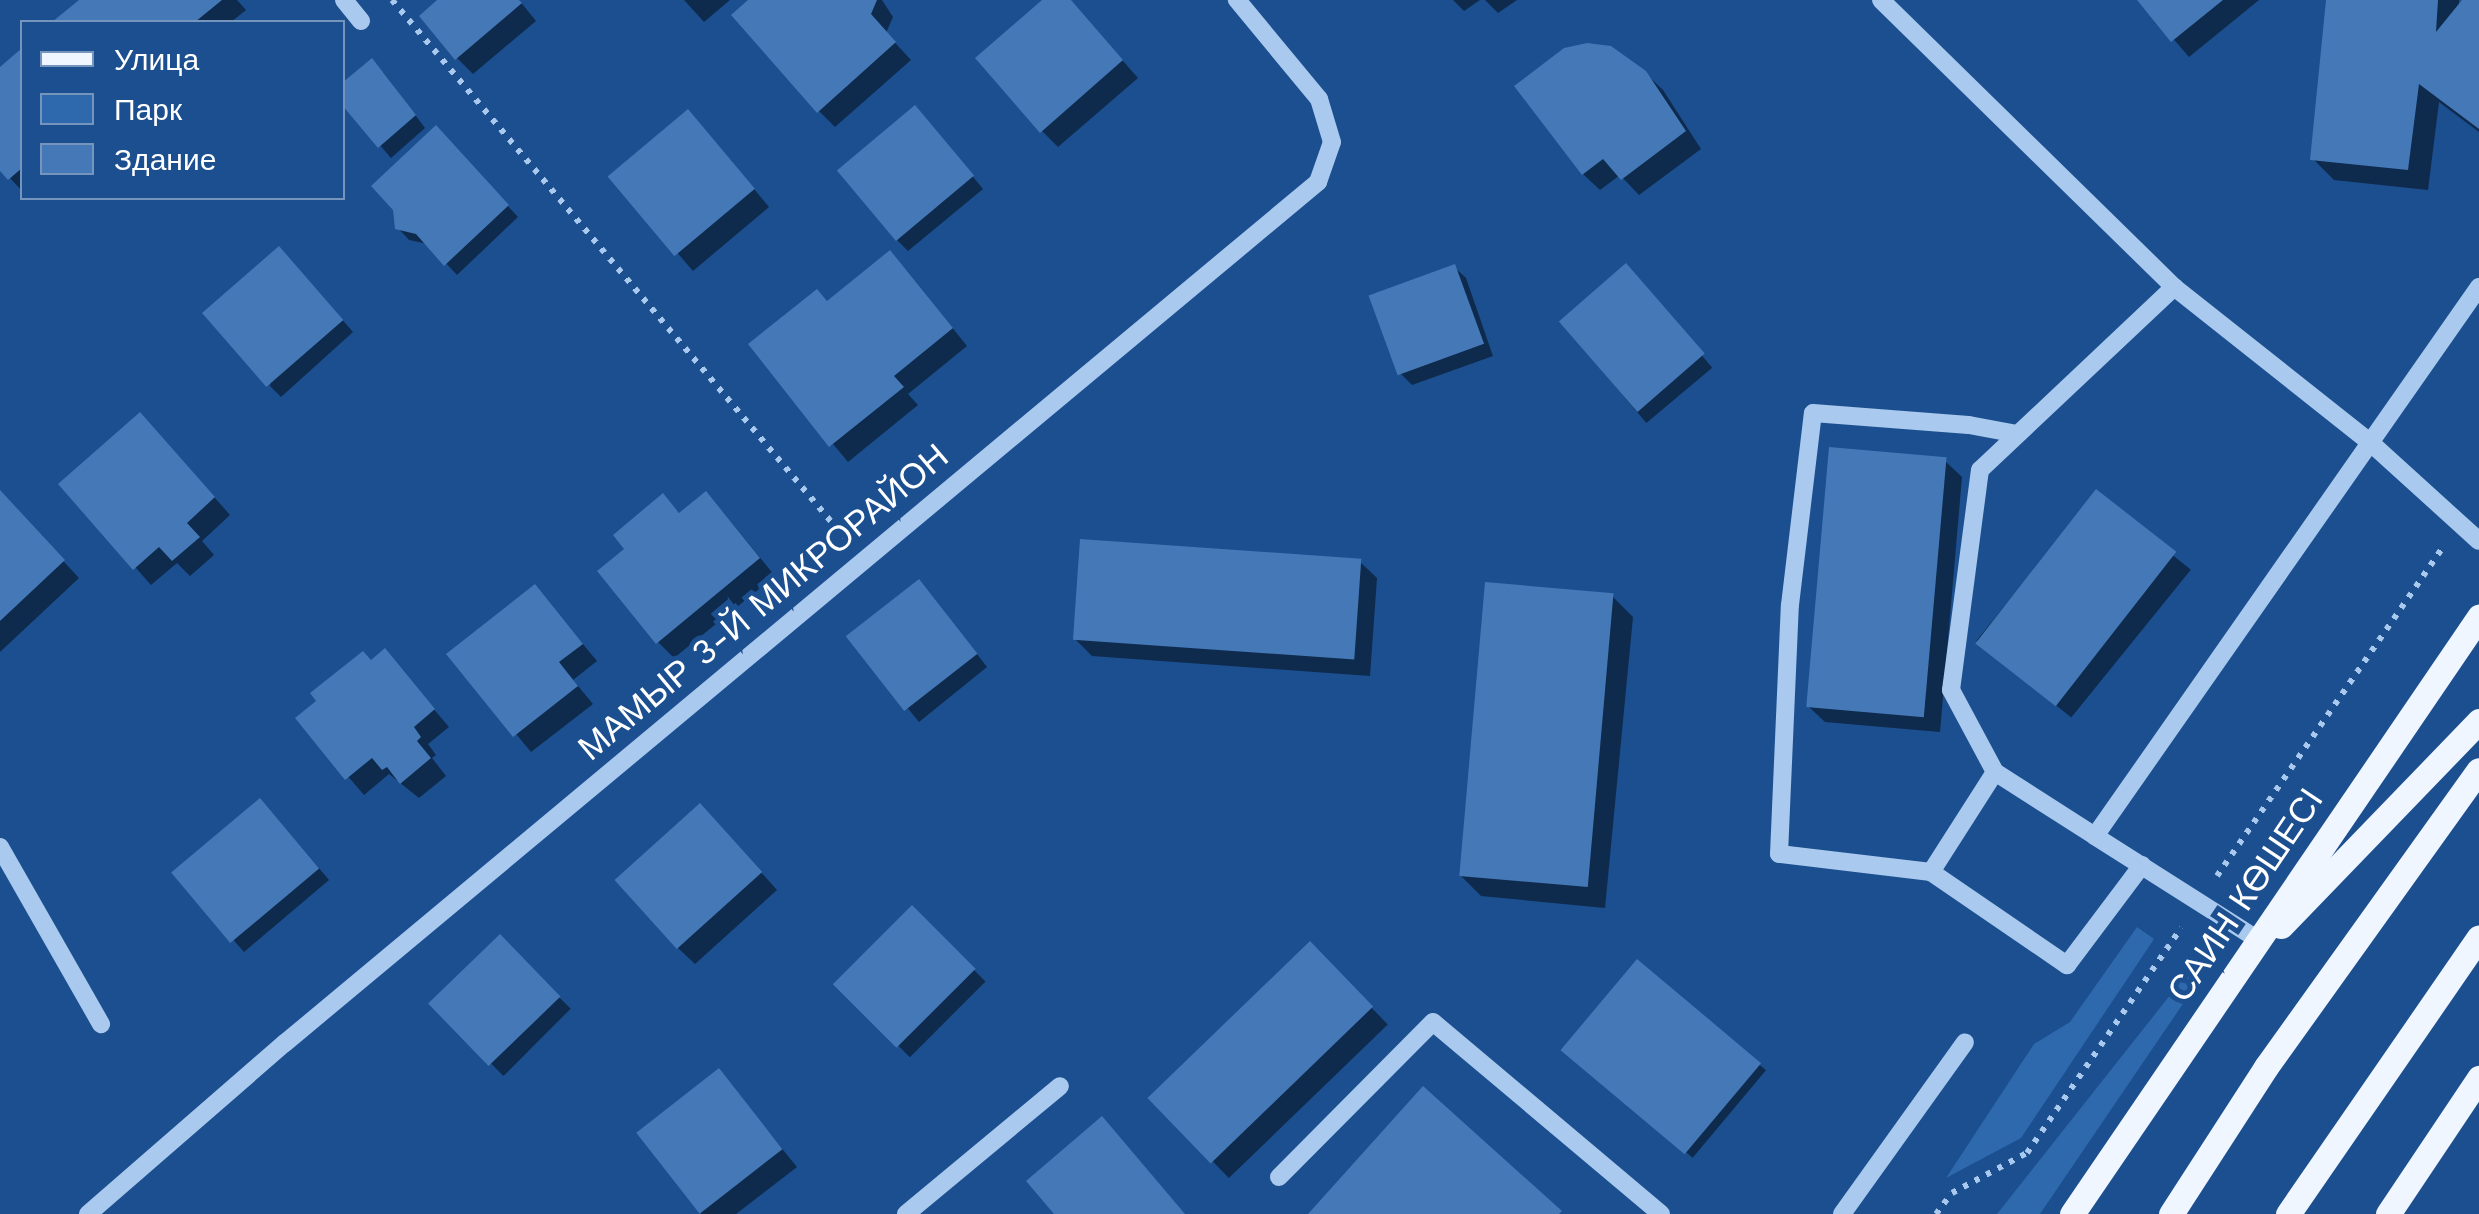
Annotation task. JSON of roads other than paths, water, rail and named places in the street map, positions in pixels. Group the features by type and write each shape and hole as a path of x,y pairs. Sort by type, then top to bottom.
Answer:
{"main road":[{"name":"САИН КӨШЕСІ","path":"2076,1214 2095,1179 2256,939 2479,617"},
{"path":"2233,976 2479,722"},
{"path":"2170,1214 2266,1068 2479,770"},
{"path":"2288,1214 2479,938"},
{"path":"2442,1130 2479,1056"},
{"path":"2388,1214 2479,1078"}],"street":[{"path":"344,0 361,20"},
{"name":"МАМЫР 3-Й МИКРОРАЙОН","path":"88,1214 286,1043 1318,182 1332,142 1319,99 1237,0"},
{"path":"1881,0 2174,287 2372,444 2479,541"},
{"path":"2174,287 1980,470 1951,690 1995,772 2256,939"},
{"path":"2095,836 2479,287"},
{"path":"2017,434 1969,426 1813,413 1790,605 1779,854 1932,872 2068,965 2142,865"},
{"path":"1932,872 1995,772"},
{"path":"0,848 100,1024"},
{"path":"1279,1177 1434,1022 1660,1214"},
{"path":"1842,1214 1965,1042"},
{"path":"906,1214 1060,1086"}]}
